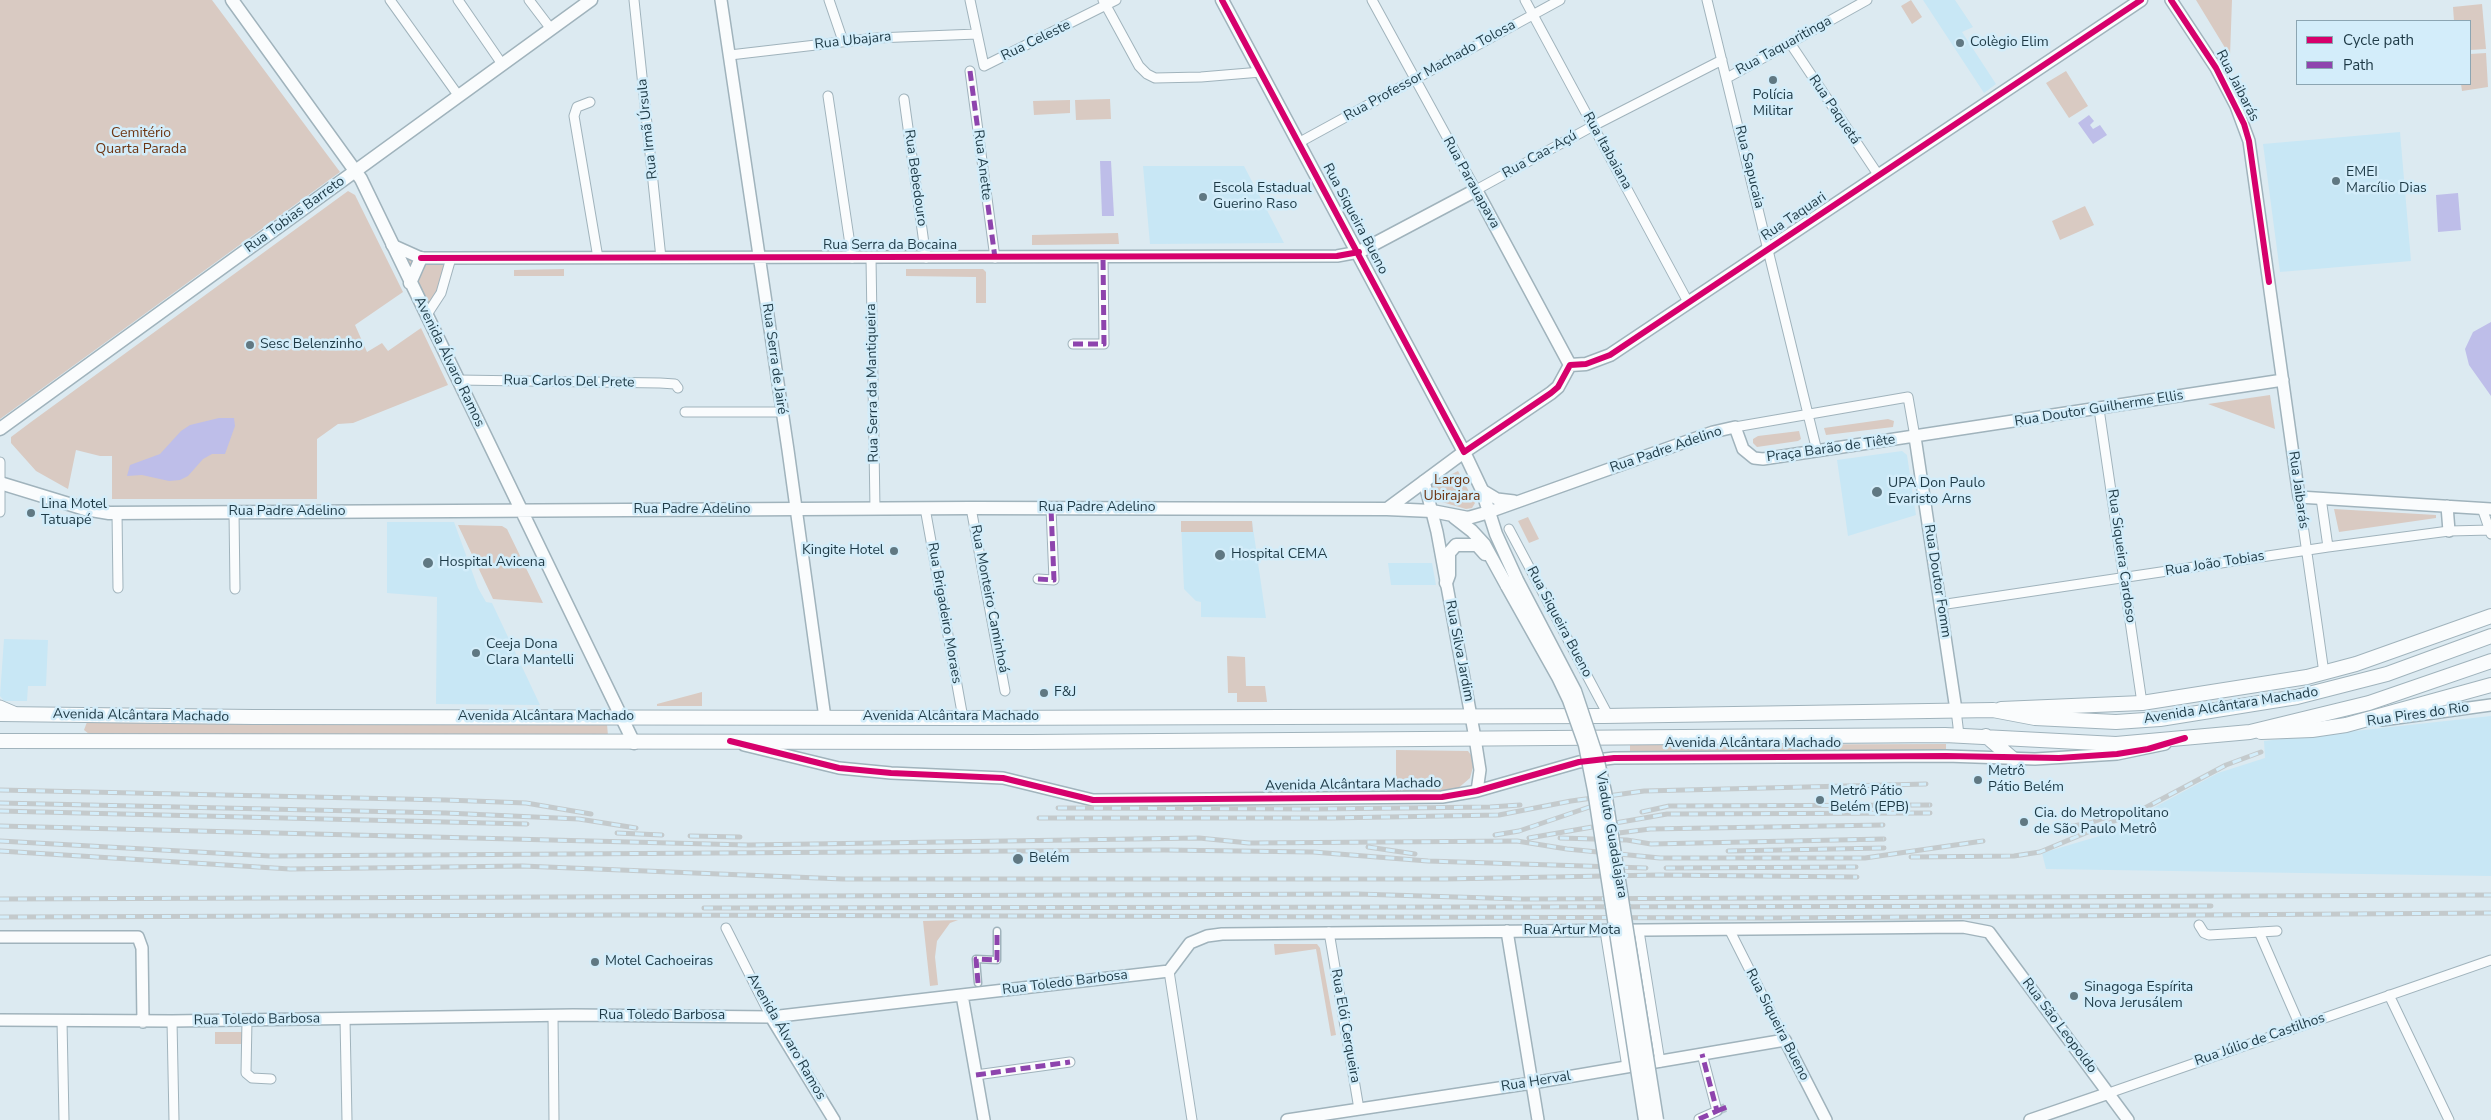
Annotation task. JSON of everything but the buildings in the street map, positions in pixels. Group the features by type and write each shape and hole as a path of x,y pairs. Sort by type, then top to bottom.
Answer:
{"main road":[{"name":"Avenida Álvaro Ramos","path":"232,0 356,170 634,743"},
{"name":"Rua Tobias Barreto","path":"0,429 591,0"},
{"name":"Rua Siqueira Bueno","path":"1222,0 1359,252 1464,452"},
{"name":"Rua Taquari","path":"1570,366 1586,364 1610,355 2141,0"},
{"name":"Rua Caa-Açú","path":"1359,252 1476,190"},
{"name":"Rua Parauapava","path":"1476,190 1570,366"},
{"path":"410,283 421,258"},
{"path":"1387,509 1464,452 1551,393 1558,387 1570,366"},
{"path":"1387,509 1432,510 1452,516 1473,517 1489,512 1482,490 1464,452"},
{"name":"Rua Padre Adelino","path":"0,483 96,512 117,513 925,508 1387,509"},
{"name":"Viaduto Guadalajara","path":"1489,512 1512,583 1562,685 1585,745 1594,790 1646,1120"},
{"name":"Viaduto Guadalajara","path":"1452,516 1472,531 1484,544 1493,560 1512,583 1575,691 1597,757 1606,802 1657,1120"},
{"path":"1446,582 1449,576 1449,553 1456,544 1477,545 1488,558 1493,560"},
{"name":"Avenida Alcântara Machado","path":"0,714 253,717 963,718 1608,715 1993,710 2142,703 2324,673 2356,664 2491,616"},
{"name":"Avenida Alcântara Machado","path":"1993,710 2035,718 2065,721 2116,722 2160,719 2324,691 2387,674 2491,636"},
{"name":"Avenida Alcântara Machado","path":"2250,732 2369,703 2491,661"},
{"name":"Avenida Alcântara Machado","path":"0,741 1040,742 1959,735 2116,744 2250,732 2312,730 2346,725 2491,684"},
{"path":"1986,736 2013,759"},
{"path":"0,748 48,740"}],"street":[{"path":"390,0 458,95"},
{"path":"458,0 502,64"},
{"path":"529,0 550,29"},
{"name":"Rua Irmã Úrsula","path":"634,0 661,258"},
{"name":"Rua Serra de Jairé","path":"721,0 760,258 825,718"},
{"path":"829,0 843,41"},
{"path":"970,0 977,34"},
{"name":"Rua Celeste","path":"977,34 984,66 1105,3 1116,0"},
{"name":"Rua Parauapava","path":"1372,0 1476,190"},
{"name":"Rua Itabaiana","path":"1525,0 1688,302"},
{"name":"Rua Professor Machado Tolosa","path":"1300,142 1560,0"},
{"name":"Rua Sapucaia","path":"1707,0 1817,451"},
{"name":"Rua Taquaritinga","path":"1727,78 1868,0"},
{"name":"Rua Jaibarás","path":"2171,0 2216,68 2236,106 2249,141 2324,673"},
{"path":"1105,3 1139,66 1147,74 1155,78 1200,77 1262,72"},
{"name":"Rua Ubajara","path":"730,55 843,41 977,34"},
{"name":"Rua Paquetá","path":"1790,43 1879,176"},
{"name":"Rua Caa-Açú","path":"1476,190 1593,126 1722,60"},
{"name":"Rua Anette","path":"970,71 994,258"},
{"path":"828,96 852,258"},
{"name":"Rua Bebedouro","path":"904,99 926,258"},
{"path":"590,102 577,107 574,116 598,258"},
{"name":"Rua Serra da Bocaina","path":"392,245 421,258 1337,256 1359,252"},
{"path":"1073,344 1104,344 1103,257"},
{"path":"426,316 441,293 451,258"},
{"name":"Rua Serra da Mantiqueira","path":"871,258 875,509"},
{"name":"Rua Carlos Del Prete","path":"458,380 665,383 675,384 678,388"},
{"name":"Rua Doutor Guilherme Ellis","path":"1915,437 2283,380"},
{"name":"Rua Padre Adelino","path":"1489,512 1713,432 1908,397"},
{"name":"Rua Doutor Fomm","path":"1908,397 1959,735"},
{"name":"Rua Siqueira Cardoso","path":"2100,409 2142,703"},
{"path":"685,412 782,412"},
{"name":"Praça Barão de Tiête","path":"1735,427 1743,449 1754,458 1763,459 1915,437"},
{"path":"0,462 0,512"},
{"path":"1424,481 1432,510"},
{"path":"1482,490 1497,498 1516,501"},
{"path":"2300,497 2487,509 2491,532"},
{"path":"2321,498 2328,548"},
{"path":"2447,506 2449,531"},
{"name":"Rua Brigadeiro Moraes","path":"925,508 963,718"},
{"name":"Rua Monteiro Caminhoá","path":"972,508 1005,691"},
{"path":"1038,579 1054,580 1051,508"},
{"name":"Rua Silva Jardim","path":"1432,510 1475,738 1480,770 1477,791"},
{"path":"234,512 235,589"},
{"path":"117,513 118,588"},
{"name":"Rua Siqueira Bueno","path":"1509,529 1608,715"},
{"name":"Rua João Tobias","path":"1940,605 2307,550 2449,531 2491,532"},
{"path":"0,705 24,714"},
{"name":"Rua Pires do Rio","path":"2346,725 2491,705"},
{"name":"Avenida Alcântara Machado","path":"730,741 839,768 892,773 1003,778 1093,800 1442,797 1477,791 1579,762 1614,758 1946,756 2013,759 2117,754 2185,738"},
{"path":"2199,925 2204,933 2209,935 2277,931"},
{"name":"Rua Artur Mota","path":"1169,971 1190,944 1207,936 1232,933 1937,927 1989,932"},
{"name":"Avenida Álvaro Ramos","path":"726,928 771,1017 834,1120"},
{"name":"Rua Siqueira Bueno","path":"1729,929 1826,1120"},
{"path":"978,983 976,959 997,960 997,931"},
{"path":"1507,931 1538,1120"},
{"path":"1606,931 1627,1066"},
{"path":"1639,931 1660,1062"},
{"name":"Rua Elói Cerqueira","path":"1329,932 1360,1114"},
{"name":"Rua São Leopoldo","path":"1989,932 2128,1120"},
{"path":"2260,932 2300,1026"},
{"path":"0,937 138,937 142,948 145,1018"},
{"name":"Rua Júlio de Castilhos","path":"2030,1120 2491,960"},
{"path":"1169,971 1192,1120"},
{"name":"Rua Toledo Barbosa","path":"0,1020 62,1021 145,1018 172,1022 553,1015 771,1017 1169,971"},
{"path":"962,995 984,1120"},
{"path":"2388,995 2449,1120"},
{"path":"553,1015 554,1120"},
{"path":"345,1019 346,1120"},
{"path":"247,1020 246,1072 252,1078 271,1079"},
{"path":"62,1021 64,1120"},
{"path":"172,1022 174,1120"},
{"name":"Rua Herval","path":"1287,1120 1360,1114 1784,1040"},
{"path":"1699,1120 1717,1111 1702,1054"},
{"path":"976,1075 1070,1062"}],"shaded area":[{"name":"Colègio Elim","path":"1923,0 1955,0 1973,27 1962,32 1996,84 1984,93"},
{"name":"EMEI Marcílio Dias","path":"2400,132 2411,261 2280,272 2263,144"},
{"name":"Escola Estadual Guerino Raso","path":"1143,166 1244,166 1284,243 1150,244"},
{"name":"UPA Don Paulo Evaristo Arns","path":"1902,451 1907,455 1916,515 1848,536 1837,460"},
{"name":"Hospital CEMA","path":"1181,521 1252,521 1266,618 1201,617 1201,602 1196,601 1184,589"},
{"path":"387,522 454,522 478,588 486,602 492,603 540,705 436,704 437,597 387,593"},
{"path":"1388,563 1432,563 1436,585 1391,585"},
{"path":"4,639 48,640 46,686 28,686 27,701 4,701 0,696"},
{"path":"2491,716 2491,876 2046,869 2042,853 2103,835 2218,773 2265,758 2264,741"}],"green space":[{"name":"Cemitério Quarta Parada","path":"0,0 212,0 340,172 0,419"},
{"path":"1911,0 1922,17 1912,24 1901,6"},
{"path":"2196,0 2232,0 2230,56"},
{"path":"2482,4 2486,49 2471,50 2471,20 2454,20 2453,7"},
{"path":"2486,53 2488,87 2462,91 2461,85 2471,85 2471,54"},
{"path":"2066,71 2088,106 2069,118 2046,83"},
{"path":"1110,99 1111,119 1076,120 1075,100"},
{"path":"1070,100 1070,113 1034,115 1033,101"},
{"name":"Sesc Belenzinho","path":"348,191 355,195 403,292 355,325 367,352 382,343 388,351 421,328 448,385 353,423 338,424 317,439 317,499 112,499 112,456 100,456 76,450 68,489 36,471 11,443 11,437 31,422"},
{"path":"2085,206 2094,225 2060,240 2052,221"},
{"path":"1118,233 1119,244 1032,245 1032,235"},
{"path":"449,258 444,281 425,312 400,259"},
{"path":"564,269 564,276 514,276 514,270"},
{"path":"906,269 983,269 986,272 986,303 976,303 976,277 906,276"},
{"path":"2270,395 2275,429 2208,404"},
{"path":"1888,419 1894,421 1893,427 1826,435 1824,428"},
{"path":"1799,431 1801,439 1798,441 1757,447 1753,443 1753,439 1758,436"},
{"name":"Largo Ubirajara","path":"1458,471 1475,503 1472,508 1466,509 1435,500 1432,484"},
{"path":"2334,509 2436,515 2436,518 2339,532"},
{"path":"1528,517 1539,539 1529,543 1518,521"},
{"path":"1181,521 1252,521 1253,532 1181,532"},
{"path":"458,525 502,526 507,529 543,603 493,599"},
{"path":"1227,656 1245,657 1246,686 1265,686 1267,702 1237,702 1237,693 1228,693"},
{"path":"702,692 702,706 657,706 657,704"},
{"path":"87,722 607,724 608,736 89,734 84,730"},
{"path":"1946,744 1946,751 1630,752 1630,745"},
{"path":"1396,750 1468,751 1471,755 1473,767 1470,778 1456,790 1396,792"},
{"path":"958,920 950,923 937,941 935,957 938,985 930,986 923,921"},
{"path":"1274,944 1317,944 1320,948 1336,1035 1331,1036 1316,949 1275,955"},
{"path":"215,1032 245,1032 245,1044 215,1044"}],"water":[{"path":"2089,115 2094,121 2090,125 2093,129 2100,125 2107,135 2093,144 2078,123"},
{"path":"1100,161 1111,161 1114,216 1102,216"},
{"path":"2458,193 2461,230 2438,232 2436,195"},
{"path":"2491,322 2491,396 2469,365 2465,349 2473,332"},
{"path":"219,418 234,418 235,426 225,454 212,454 203,459 188,476 180,480 169,481 142,475 127,476 130,465 160,454 181,431 190,425"}],"tunnel":[{"path":"1717,1111 1727,1107"}],"railway":[{"path":"1911,857 2014,856 2040,852 2143,809 2226,765 2261,752"},
{"path":"1039,818 1331,818 1499,815 1571,801 1644,791 1926,784"},
{"path":"0,790 526,803 591,814"},
{"path":"1495,835 1519,831 1607,801"},
{"path":"0,803 446,813 579,819 636,828"},
{"path":"1058,808 1316,809 1520,805"},
{"path":"1642,812 1669,806 1930,805"},
{"path":"0,811 527,824"},
{"path":"1529,838 1667,814 1930,813"},
{"path":"2067,827 2090,823 2118,813"},
{"path":"1611,834 1650,829 1883,825"},
{"path":"0,826 748,845 1199,838 1249,843 1517,841 1567,849 1660,858 1865,858 1983,841"},
{"path":"617,833 662,835"},
{"path":"690,836 740,837"},
{"path":"1560,838 1627,840 1651,844 1884,839"},
{"path":"0,841 270,856 1164,850 1313,852 1428,861 1646,868"},
{"path":"1368,847 1415,854"},
{"path":"1728,851 1884,848"},
{"path":"0,851 290,869 522,866 843,879 1445,879 1659,875 1857,877"},
{"path":"1666,868 1856,867"},
{"path":"0,899 1357,894 1522,899 2491,895"},
{"path":"704,908 2211,906"},
{"path":"0,917 625,915 1769,918 2491,913"}],"marked path":[{"path":"970,71 995,258"},
{"path":"1073,344 1104,344 1103,257"},
{"path":"1038,579 1054,580 1051,508"},
{"path":"978,983 976,959 997,960 997,931"},
{"path":"1699,1119 1717,1111 1702,1054"},
{"path":"976,1075 1070,1062"},
{"path":"1717,1111 1727,1107"}],"cycle path":[{"path":"1222,0 1464,452 1551,393 1558,387 1570,365 1586,364 1610,355 2141,0"},
{"path":"2171,0 2216,68 2244,124 2249,141 2269,282"},
{"path":"421,258 1337,256 1359,252"},
{"path":"730,741 839,768 891,773 1003,778 1093,800 1442,797 1477,791 1579,762 1614,758 1946,756 2059,758 2117,754 2148,749 2185,738"}],"place":[{"name":"Colègio Elim","path":"1960,43"},
{"name":"Polícia Militar","path":"1773,80"},
{"name":"EMEI Marcílio Dias","path":"2336,181"},
{"name":"Escola Estadual Guerino Raso","path":"1203,197"},
{"name":"Sesc Belenzinho","path":"250,345"},
{"name":"UPA Don Paulo Evaristo Arns","path":"1877,492"},
{"name":"Lina Motel Tatuapé","path":"31,513"},
{"name":"Kingite Hotel","path":"894,551"},
{"name":"Hospital CEMA","path":"1220,555"},
{"name":"Hospital Avicena","path":"428,563"},
{"name":"Ceeja Dona Clara Mantelli","path":"476,653"},
{"name":"F&J","path":"1044,693"},
{"name":"Metrô Pátio Belém","path":"1978,780"},
{"name":"Metrô Pátio Belém (EPB)","path":"1820,800"},
{"name":"Cia. do Metropolitano de São Paulo Metrô","path":"2024,822"},
{"name":"Belém","path":"1018,859"},
{"name":"Motel Cachoeiras","path":"595,962"},
{"name":"Sinagoga Espírita Nova Jerusálem","path":"2074,996"}]}
